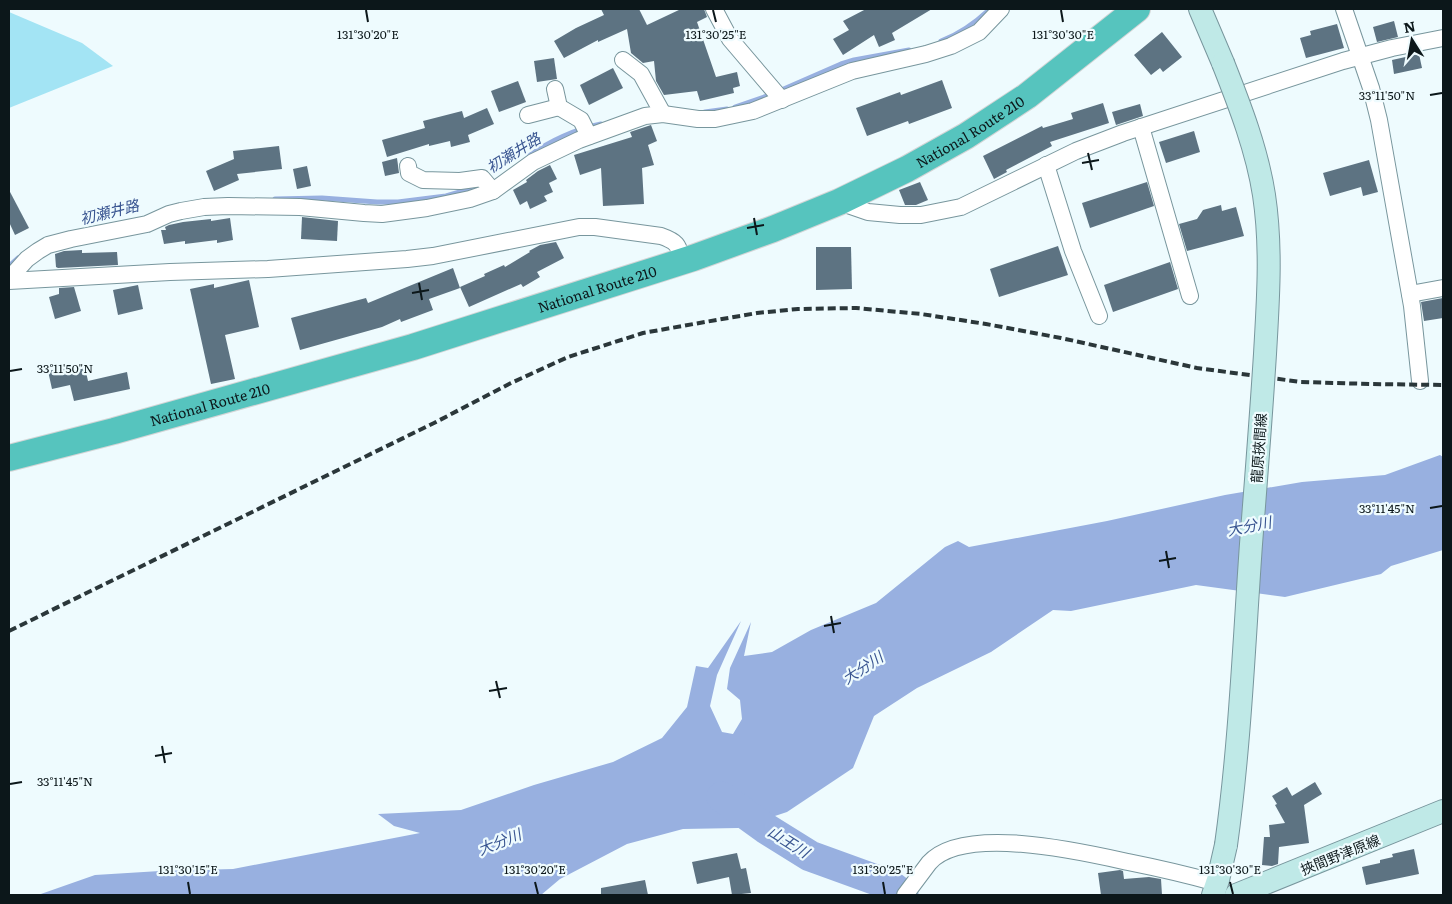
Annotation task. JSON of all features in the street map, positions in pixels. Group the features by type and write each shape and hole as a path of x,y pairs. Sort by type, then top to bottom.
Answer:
{"highway":[{"name":"National Route 210","path":"9,458 114,431 413,347 683,261 773,229 840,202 936,153 991,120 1052,77 1137,9"}],"main road":[{"name":"龍原挾間線","path":"1200,9 1223,63 1249,133 1264,194 1268,228 1269,276 1232,798 1226,845 1215,889"},
{"name":"挾間野津原線","path":"1236,895 1443,811"}],"street":[{"path":"714,9 730,39 782,100"},
{"path":"9,280 27,260 48,246 71,239 148,224 169,214 181,211 228,206 300,207 364,214 390,213 457,202 493,190 533,162 579,140 646,116 663,114 698,119 715,119 753,111 852,71 926,54 951,46 979,32 1001,9"},
{"path":"1344,9 1371,88 1378,120 1410,294 1420,381"},
{"path":"840,202 857,209 876,213 908,215 928,214 966,205 1076,151 1141,127 1360,56 1443,38"},
{"path":"623,60 640,74 663,114"},
{"path":"556,89 559,107"},
{"path":"528,115 559,107 581,120 589,136"},
{"path":"1141,127 1190,296"},
{"path":"1046,165 1073,251 1099,316"},
{"path":"408,166 409,173 422,180 460,181 482,178 493,190"},
{"path":"9,280 268,269 407,259 433,256 579,226 661,236 671,239 676,242 683,261"},
{"path":"1410,294 1443,288"},
{"path":"905,895 934,858 949,850 963,845 1007,843 1083,852 1171,871 1215,889"}],"shaded area":[{"path":"9,12 82,43 113,66 9,108"}],"water":[{"name":"大分川","path":"1440,455 1443,457 1443,550 1391,566 1381,574 1285,597 1196,585 1071,611 1053,610 991,652 917,688 874,716 853,768 787,812 738,828 683,829 627,844 560,879 541,895 38,895 95,875 233,869 420,833 394,826 378,814 461,810 534,785 613,762 662,738 687,707 696,666 708,668 741,621 717,675 710,706 722,732 733,734 742,719 740,700 727,689 730,668 751,622 744,656 772,652 811,630 876,603 945,547 958,541 969,547 1107,521 1225,495 1302,482 1385,475"}],"building":[{"path":"601,9 639,9 647,25 681,9 704,9 707,17 697,22 716,77 737,72 740,86 733,88 734,93 700,101 697,91 664,95 656,81 654,61 643,63 631,53 627,29 598,42 598,40 564,58 554,41 604,15"},
{"path":"866,9 932,9 892,33 895,40 879,47 874,35 843,55 833,39 849,30 843,21"},
{"path":"1394,21 1398,37 1377,42 1373,27"},
{"path":"1337,24 1344,48 1306,58 1300,38 1311,35 1310,31"},
{"path":"1162,32 1182,57 1163,72 1160,68 1151,75 1134,55"},
{"path":"1419,54 1422,68 1394,74 1392,60"},
{"path":"554,58 557,79 537,82 534,61"},
{"path":"613,68 623,88 589,105 580,85"},
{"path":"942,80 952,108 909,124 908,121 867,136 856,108 900,92 901,95"},
{"path":"518,81 526,102 499,112 491,91"},
{"path":"1103,103 1109,123 1050,142 1052,146 1006,170 1007,172 994,179 983,156 1042,126 1043,128 1073,119 1071,113"},
{"path":"1140,104 1143,116 1116,125 1112,112"},
{"path":"487,108 494,124 468,135 470,142 451,147 450,141 429,146 429,144 387,157 382,140 425,128 423,121 462,111 464,118"},
{"path":"651,125 657,141 648,145 654,165 642,168 644,204 603,206 601,168 580,175 574,155 632,137 630,132"},
{"path":"1194,131 1200,152 1166,163 1159,142"},
{"path":"279,146 282,169 237,174 239,180 214,191 206,171 234,159 233,151"},
{"path":"397,158 399,173 385,176 382,162"},
{"path":"1369,160 1378,192 1363,196 1361,187 1330,196 1323,173"},
{"path":"550,165 557,179 549,183 553,192 544,196 547,201 530,209 527,201 520,205 513,190 527,182 526,180 538,171"},
{"path":"307,166 311,186 297,189 293,169"},
{"path":"920,182 928,200 916,205 905,205 899,190"},
{"path":"1147,182 1154,206 1090,228 1082,203"},
{"path":"9,190 29,228 15,235 9,222"},
{"path":"1221,205 1222,211 1236,207 1244,236 1187,251 1179,224 1197,219 1203,210"},
{"path":"302,217 338,221 337,241 301,239"},
{"path":"230,218 233,240 217,243 217,240 185,244 185,241 164,244 161,230 166,230 165,227 169,225"},
{"path":"556,242 564,258 537,272 540,277 523,287 521,284 469,307 460,287 504,265 505,267 540,245"},
{"path":"1058,246 1068,275 999,297 990,269"},
{"path":"816,247 851,247 852,289 816,290"},
{"path":"82,250 82,253 117,252 118,265 56,267 55,254 64,251"},
{"path":"1170,262 1178,289 1113,312 1104,285"},
{"path":"453,268 460,288 429,299 433,310 401,322 400,319 382,327 300,350 291,318 366,298 368,303"},
{"path":"249,280 259,327 225,335 235,379 211,384 190,289 214,284 214,288"},
{"path":"138,285 143,309 118,315 113,290"},
{"path":"74,287 81,311 55,319 49,297 59,294 59,288"},
{"path":"1443,298 1443,318 1424,321 1421,302"},
{"path":"84,363 88,381 127,372 130,389 74,401 70,385 52,389 48,371"},
{"path":"1315,782 1322,794 1304,805 1309,843 1279,847 1278,864 1272,866 1262,865 1264,837 1270,837 1269,825 1285,823 1272,796 1287,787 1292,796"},
{"path":"1414,849 1419,874 1366,885 1362,867 1380,863 1380,860 1393,857 1392,854"},
{"path":"737,853 741,869 746,868 751,893 732,895 729,877 697,884 692,862"},
{"path":"1123,871 1124,879 1149,877 1161,879 1162,895 1101,895 1098,873"},
{"path":"645,880 648,895 601,895 601,888"}],"waterway":[{"name":"初瀬井路","path":"941,41 967,28 990,9"},
{"name":"初瀬井路","path":"735,107 770,95 841,64 909,50"},
{"name":"初瀬井路","path":"705,112 727,109"},
{"name":"初瀬井路","path":"529,156 563,136 601,124"},
{"name":"初瀬井路","path":"275,199 322,198 398,202 446,196 484,185"},
{"name":"初瀬井路","path":"9,266 18,258"},
{"name":"山王川","path":"722,797 765,828 810,856 890,885 903,895"}],"railway":[{"path":"9,631 434,423 511,383 568,357 643,333 757,313 798,309 856,308 921,314 1061,338 1197,368 1301,382 1443,385"}]}
